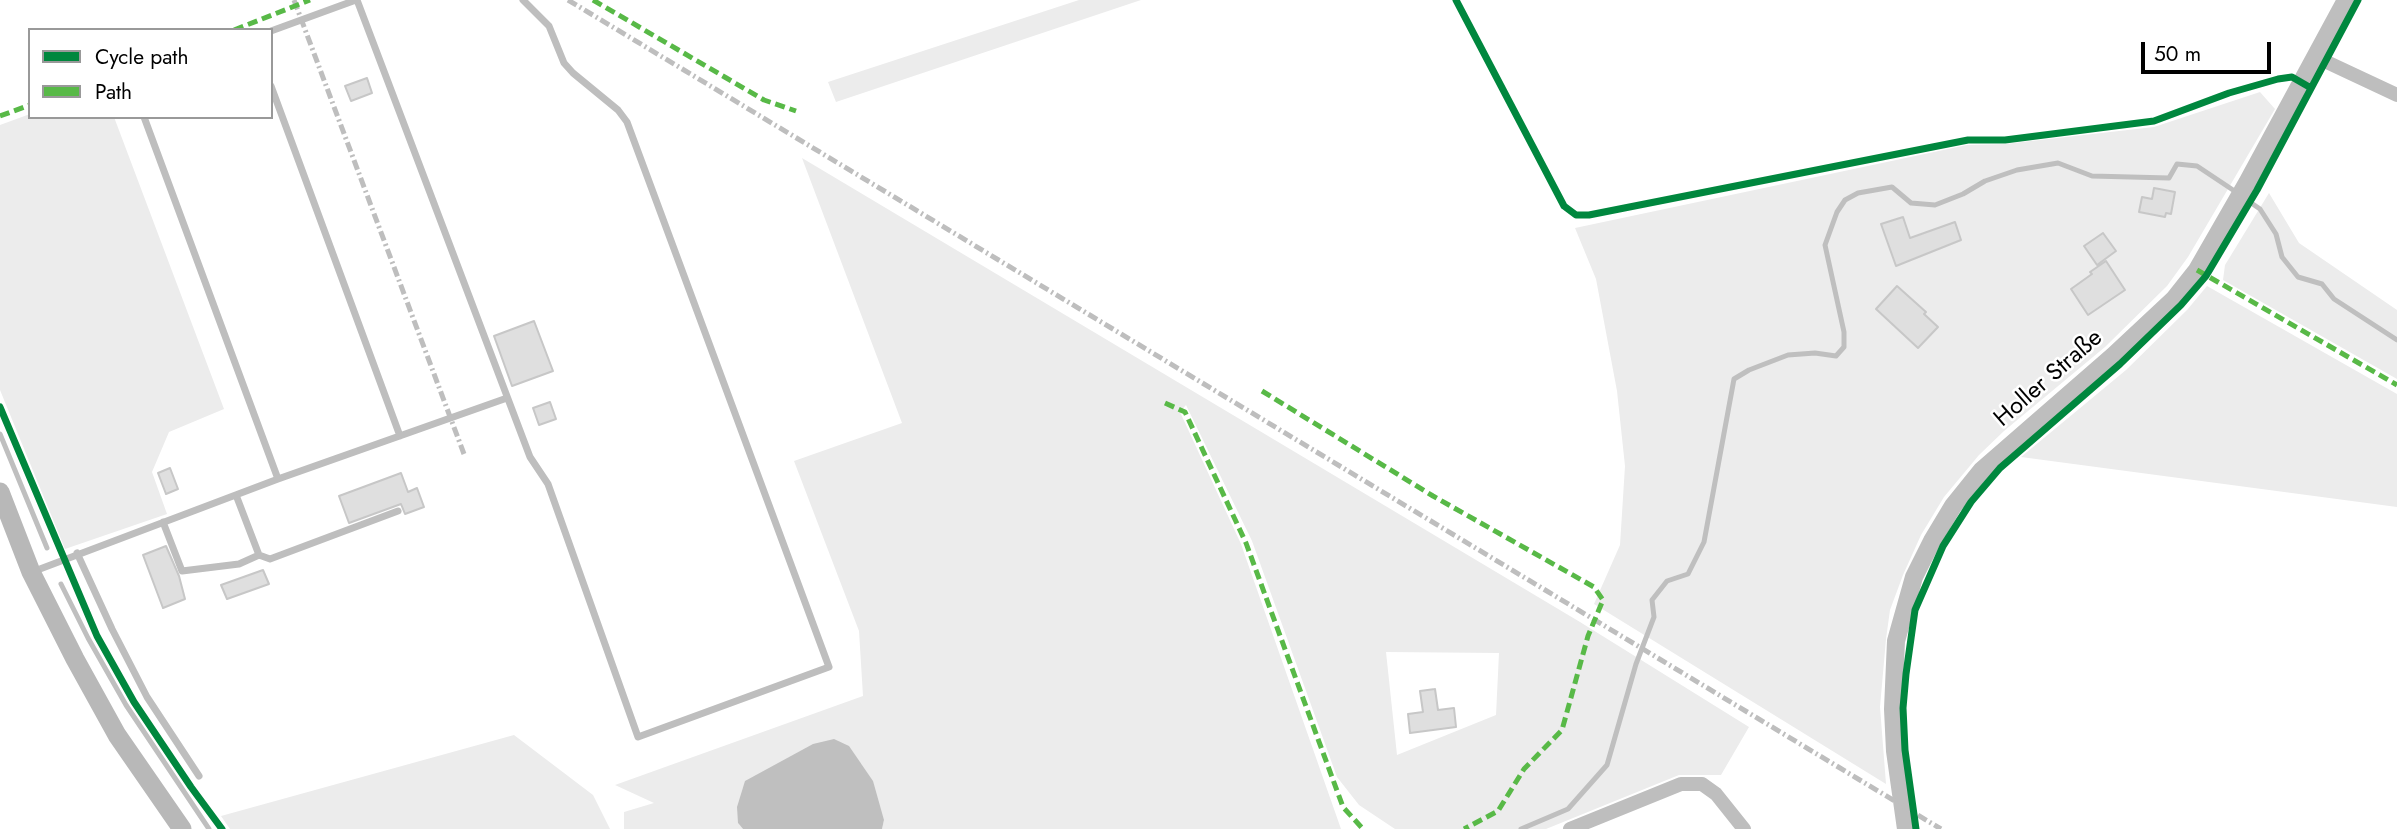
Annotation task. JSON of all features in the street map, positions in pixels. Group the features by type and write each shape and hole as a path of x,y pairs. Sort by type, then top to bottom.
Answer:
{"main road":[{"path":"0,492 31,572 75,659 117,735 182,829"}],"street":[{"name":"Holler Straße","path":"1906,829 1895,751 1893,709 1896,641 1914,577 1932,541 1953,506 1982,470 2113,356 2174,299 2197,270 2248,183 2346,0"},
{"path":"2316,57 2397,95"},
{"path":"1570,829 1681,784 1702,783 1716,794 1744,829"}],"lane":[{"path":"273,30 357,0 530,457 548,484 638,737 829,667 627,122 618,110 564,63 548,26 523,0"},
{"path":"273,91 400,436"},
{"path":"145,119 278,479"},
{"path":"31,572 278,479 507,398"},
{"path":"236,495 259,555"},
{"path":"163,522 182,571 239,564 259,555 270,559 398,511"},
{"path":"77,553 147,696 199,776"}],"shaded area":[{"path":"1079,0 1141,0 836,102 828,82"},
{"path":"2260,92 2275,109 2188,257 2167,286 2105,347 1979,455 1944,497 1921,535 1890,610 1880,707 1886,784 1594,604 1620,545 1625,466 1617,391 1596,279 1575,228 1967,145 2005,144 2154,127"},
{"path":"28,115 28,119 115,119 224,409 169,432 152,472 167,514 65,549 0,390 0,125"},
{"path":"802,158 1580,622 1749,727 1721,775 1679,775 1546,829 1395,829 1359,805 1337,777 1252,541 1186,405 1180,412 1241,544 1341,829 882,829 884,820 738,823 743,829 624,829 624,812 654,803 615,785 863,696 859,631 794,461 902,423","holes":["1386,652 1499,653 1496,715 1397,755"]},
{"path":"2269,193 2299,243 2397,310 2397,379 2223,280 2225,265"},
{"path":"2207,286 2397,394 2397,507 2021,457 2126,370 2187,310"},
{"path":"514,735 593,795 610,829 230,829 221,816"},
{"path":"834,739 849,746 873,781 884,820 882,829 743,829 738,823 737,807 745,781 813,744"}],"building":[{"path":"367,78 372,93 351,101 345,86"},
{"path":"2154,188 2175,192 2171,214 2166,213 2165,217 2139,212 2142,197 2152,199"},
{"path":"1903,217 1910,238 1955,222 1961,240 1896,266 1881,224"},
{"path":"2103,233 2116,251 2097,265 2084,246"},
{"path":"2106,261 2125,290 2088,315 2071,289"},
{"path":"1897,286 1926,312 1924,314 1938,327 1918,348 1876,309"},
{"path":"534,321 553,371 512,386 494,336"},
{"path":"550,402 556,419 539,425 533,408"},
{"path":"170,468 178,489 166,494 158,473"},
{"path":"401,473 408,492 417,488 424,507 405,514 401,504 349,523 339,496"},
{"path":"166,546 179,576 185,599 163,608 143,555"},
{"path":"263,570 269,584 227,599 221,585"},
{"path":"1435,689 1438,710 1454,708 1456,727 1410,733 1408,714 1423,712 1420,691"}],"waterway":[{"path":"1521,829 1568,809 1607,765 1636,664 1654,617 1652,600 1667,581 1688,574 1704,542 1734,379 1749,370 1788,355 1815,353 1836,356 1844,347 1844,332 1825,245 1837,212 1845,200 1858,193 1892,187 1911,203 1935,205 1963,194 1985,181 2017,170 2058,163 2092,176 2169,178 2177,164 2197,166 2236,192"},
{"path":"2244,198 2260,209 2276,234 2282,257 2298,277 2322,284 2334,299 2397,340"},
{"path":"0,434 47,548"},
{"path":"61,584 126,705 209,829"}],"railway":[{"path":"294,0 464,454"},
{"path":"568,0 1941,829"}],"marked path":[{"path":"239,28 310,0"},
{"path":"593,0 764,100 796,111"},
{"path":"0,116 28,106"},
{"path":"2197,270 2397,385"},
{"path":"1262,391 1433,496 1594,587 1603,600 1588,636 1562,730 1524,769 1498,811 1464,829"},
{"path":"1165,403 1185,412 1246,543 1343,807 1363,829"}],"cycle path":[{"path":"1456,0 1564,206 1576,215 1589,215 1968,140 2005,140 2154,121 2229,93 2278,79 2292,77 2311,88"},
{"path":"1916,829 1905,750 1903,708 1906,674 1915,610 1943,546 1971,502 2000,468 2120,364 2181,305 2206,276 2257,190 2358,0"},
{"path":"0,407 97,636 134,702 222,829"}]}
